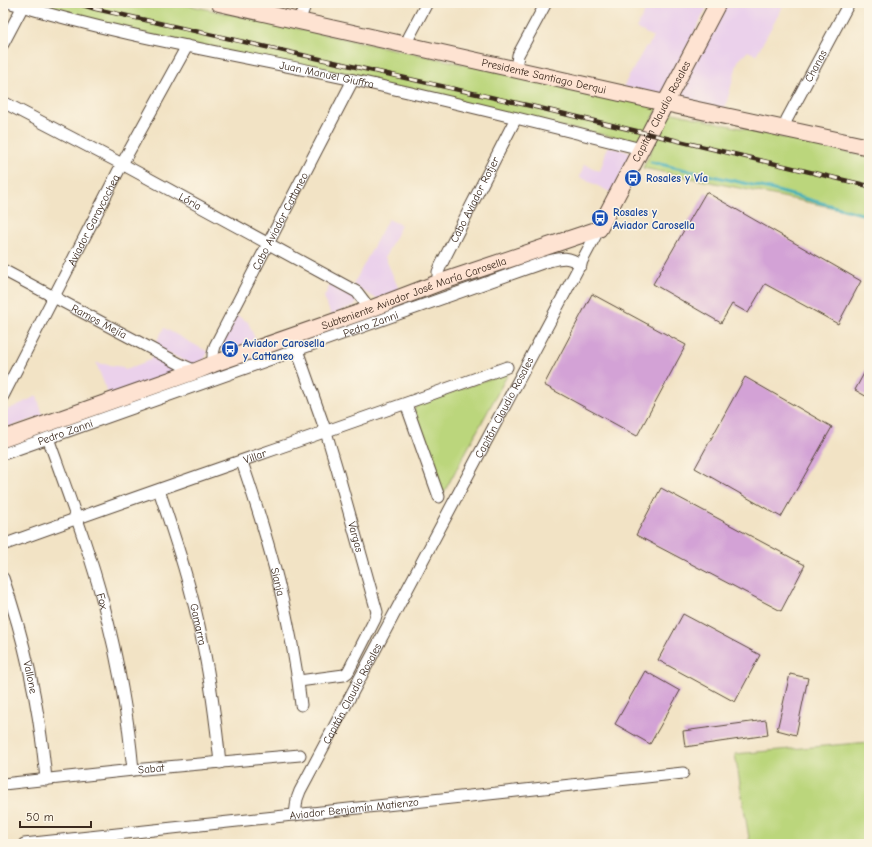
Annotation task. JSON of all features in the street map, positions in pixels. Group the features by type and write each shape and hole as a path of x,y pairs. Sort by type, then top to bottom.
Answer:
{"street":[{"name":"Juan Manuel Giuffra","path":"11,3 86,24 353,80 641,149"},
{"name":"Presidente Santiago Derqui","path":"219,3 869,147"},
{"path":"299,21 306,3"},
{"path":"406,45 427,3"},
{"path":"516,69 518,55 546,3"},
{"name":"Capitán Claudio Rosales","path":"295,815 300,791 581,264 718,3"},
{"name":"Chanas","path":"783,129 849,3"},
{"path":"3,44 23,6"},
{"name":"Aviador Garaycochea","path":"3,396 122,164 187,46"},
{"name":"Cabo Aviador Cattaneo","path":"213,364 214,346 353,80"},
{"name":"Lória","path":"3,102 122,164 357,292 370,309"},
{"name":"Cabo Aviador Rotjer","path":"438,283 438,272 441,265 516,118"},
{"name":"Subteniente Aviador José María Carosella","path":"3,439 370,309 438,283 599,229"},
{"name":"Pedro Zanni","path":"3,454 545,262 566,258 572,259 581,264"},
{"name":"Ramos Mejía","path":"3,270 180,364 196,371"},
{"name":"Vargas","path":"297,350 326,432 377,612 375,619 348,672 344,675 298,682"},
{"name":"Villar","path":"3,545 76,518 242,462 507,367"},
{"path":"406,404 439,497"},
{"name":"Fox","path":"48,438 96,575 122,684 129,728 133,770"},
{"name":"Sianja","path":"242,462 276,572 294,652 301,705"},
{"name":"Gamarra","path":"159,490 181,556 203,644 216,718 220,762"},
{"name":"Vallone","path":"3,578 21,637 32,684 42,740 46,780"},
{"name":"Sabat","path":"3,784 133,770 300,755"},
{"name":"Aviador Benjamín Matienzo","path":"24,844 683,773"}],"shaded area":[{"path":"650,3 709,3 664,93 660,94 623,87 646,46 648,47 653,37 636,28"},
{"path":"724,3 785,3 756,55 748,51 738,61 724,112 679,101 677,97"},
{"path":"608,146 629,152 630,154 612,193 580,177 584,164 600,171"},
{"path":"388,219 401,225 385,257 400,292 377,299 353,285"},
{"path":"331,283 356,298 357,301 355,305 331,315 324,297"},
{"path":"234,314 248,322 256,341 223,351 219,347"},
{"path":"164,328 208,352 204,360 193,365 154,346"},
{"path":"153,355 174,366 176,369 174,373 109,396 96,363 123,367 125,370 150,360"},
{"path":"37,396 43,416 3,429 3,412"}],"green space":[{"path":"11,3 178,3 659,106 641,142 516,118"},
{"path":"669,112 869,157 869,215 643,168"},
{"path":"509,372 443,494 414,413 415,407 420,403"},
{"path":"869,742 869,844 750,844 735,754"}],"building":[{"path":"706,192 861,281 838,324 765,284 748,313 732,304 721,323 653,284"},
{"path":"592,294 686,345 637,436 544,385"},
{"path":"869,364 869,398 855,390"},
{"path":"745,377 832,427 781,517 695,468"},
{"path":"661,488 805,565 781,611 636,535"},
{"path":"683,614 760,655 735,702 658,660"},
{"path":"645,671 680,691 650,744 615,724"},
{"path":"790,674 808,678 796,735 777,730"},
{"path":"766,720 768,735 685,747 683,731"}],"waterway":[{"path":"651,162 770,189 869,216"}],"railway":[{"path":"76,3 96,9 531,106 869,186"}],"place":[{"name":"Rosales y Vía","path":"633,178"},
{"name":"Rosales y Aviador Carosella","path":"600,218"},
{"name":"Aviador Carosella y Cattaneo","path":"230,349"}]}
